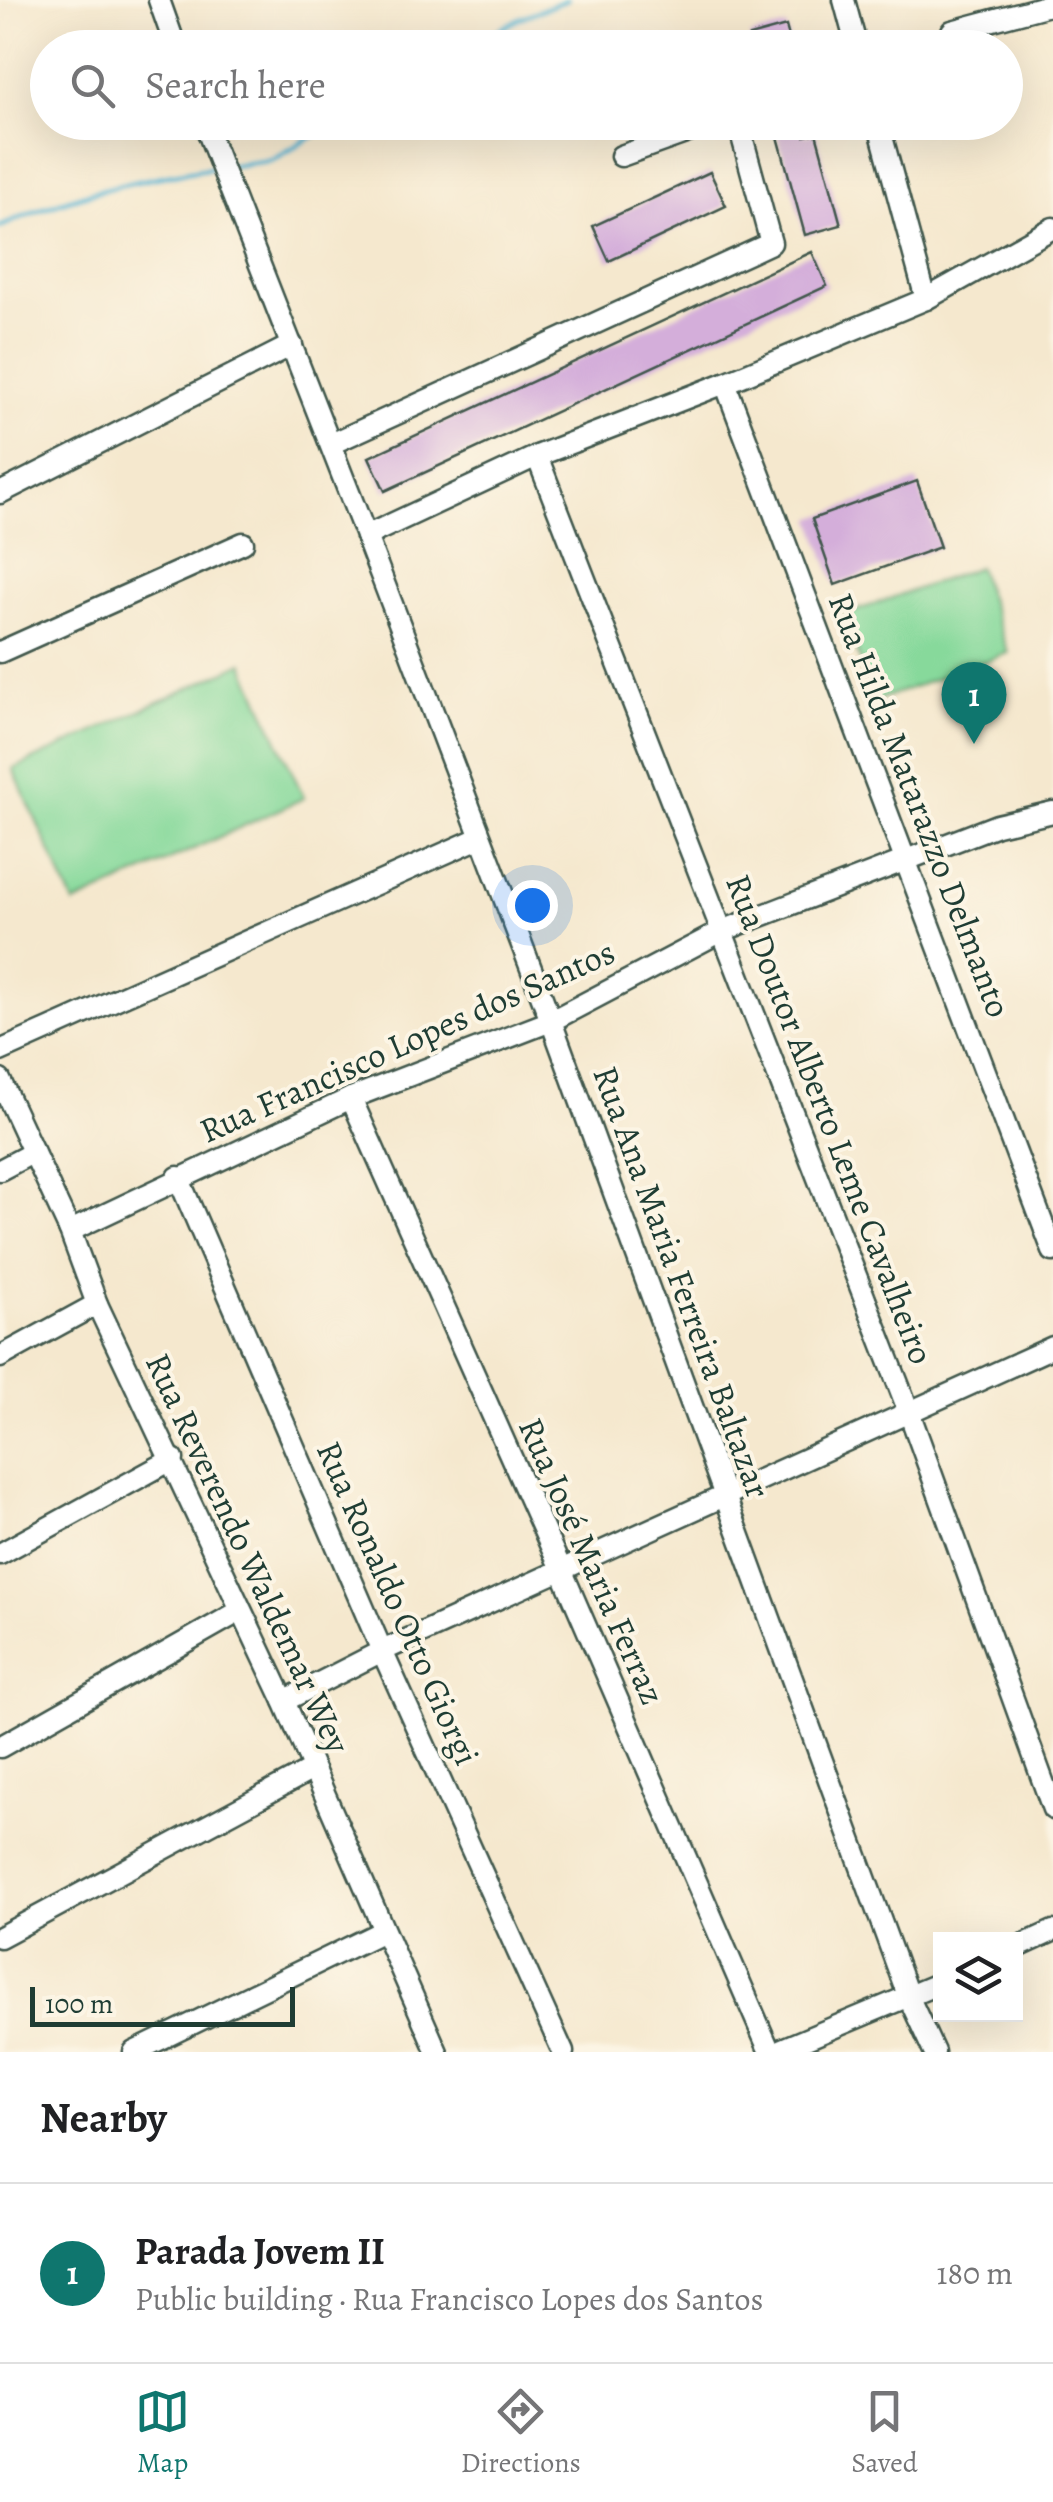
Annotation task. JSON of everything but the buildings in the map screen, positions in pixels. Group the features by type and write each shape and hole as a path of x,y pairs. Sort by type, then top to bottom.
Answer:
{"street":[{"path":"844,0 853,30"},
{"path":"161,1 170,30"},
{"path":"956,30 1053,4"},
{"name":"Rua Ana Maria Ferreira Baltazar","path":"211,140 551,1021 909,1998 934,2052"},
{"path":"621,156 666,140"},
{"path":"330,444 771,242 743,140"},
{"path":"883,140 926,299"},
{"path":"366,536 537,456 926,299 1053,228"},
{"path":"0,492 292,345"},
{"name":"Rua Hilda Matarazzo Delmanto","path":"725,383 1053,1251"},
{"name":"Rua Doutor Alberto Leme Cavalheiro","path":"537,456 909,1412 1053,1809"},
{"path":"0,652 242,543"},
{"name":"Rua Francisco Lopes dos Santos","path":"70,1232 178,1177 351,1098 551,1021 722,931 997,825 1053,812"},
{"path":"0,1052 479,838"},
{"name":"Rua Reverendo Waldemar Wey","path":"0,1080 70,1232 97,1304 284,1702 436,2052"},
{"name":"Rua José Maria Ferraz","path":"351,1098 772,2052"},
{"path":"0,1170 34,1152"},
{"name":"Rua Ronaldo Otto Giorgi","path":"178,1177 382,1650 563,2052"},
{"path":"0,1357 97,1304"},
{"path":"284,1702 382,1650 1053,1346"},
{"path":"0,1554 172,1459"},
{"path":"0,1747 240,1611"},
{"path":"0,1938 312,1770"},
{"path":"134,2052 383,1931"},
{"path":"1023,1945 1053,1931"},
{"path":"772,2052 933,1986"}],"green space":[{"path":"978,567 1008,653 875,701 844,615"},
{"path":"243,663 304,798 74,904 13,769"}],"waterway":[{"path":"499,30 567,0"},
{"path":"229,166 272,160 306,140"},
{"path":"0,227 52,205 106,189 218,167"}],"place":[{"name":"Parada Jovem II","path":"974,744"}]}
